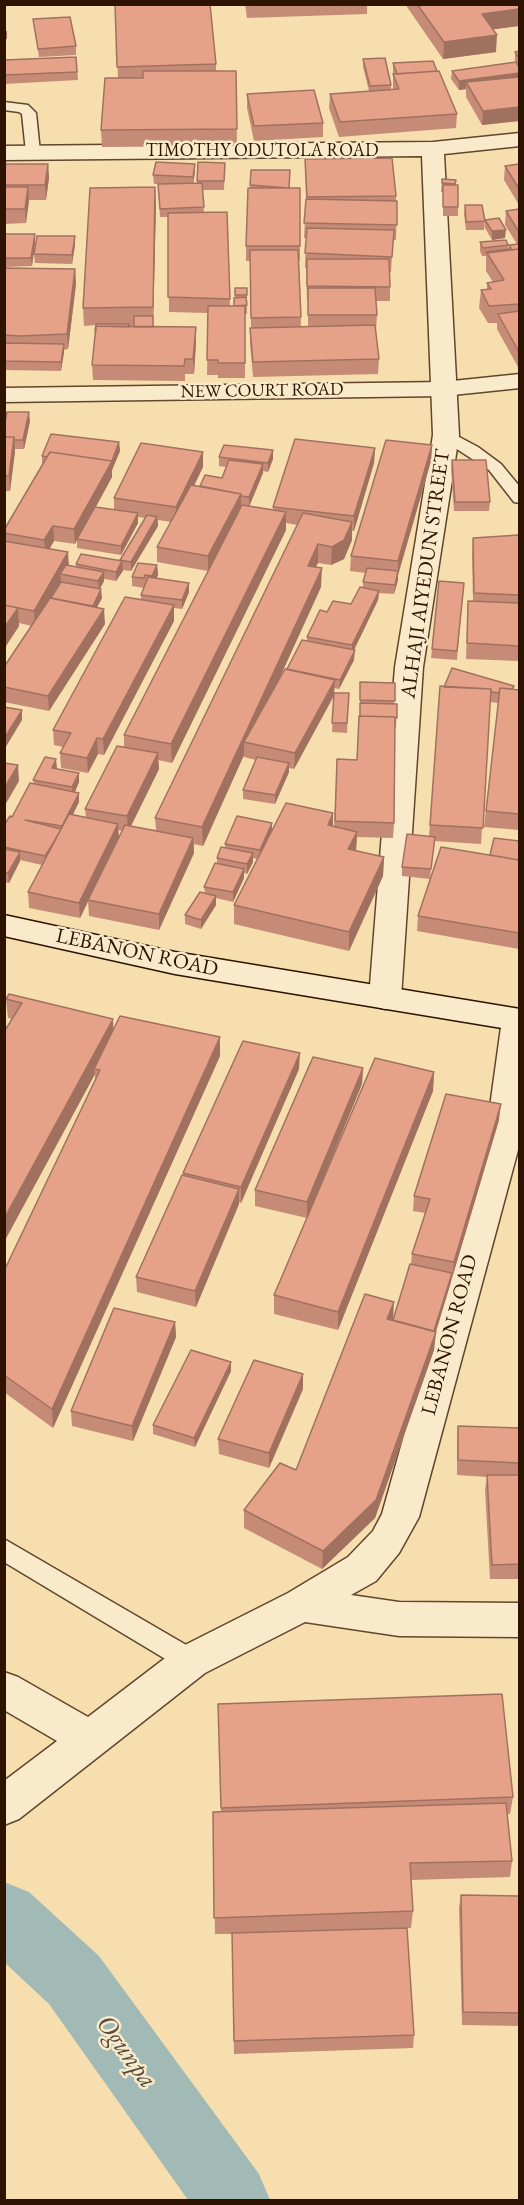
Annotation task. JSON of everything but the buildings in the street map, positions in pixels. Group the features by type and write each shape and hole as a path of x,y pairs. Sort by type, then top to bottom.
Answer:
{"street":[{"name":"TIMOTHY ODUTOLA ROAD","path":"4,153 434,149 519,140"},
{"name":"ALHAJI AIYEDUN STREET","path":"385,998 409,667 446,435 434,149"},
{"name":"NEW COURT ROAD","path":"4,395 443,388 519,381"},
{"name":"LEBANON ROAD","path":"4,925 175,963 519,1020 501,1150 400,1517 386,1542 362,1569 302,1605 191,1661 4,1806"},
{"path":"302,1605 399,1619 519,1620"},
{"path":"4,1689 90,1739"}],"lane":[{"path":"4,106 23,108 29,113 33,152"},
{"path":"446,435 495,467 519,498"},
{"path":"4,1549 191,1661"}],"waterway":[{"name":"Ogunpa","path":"4,1915 74,1980 233,2200"}]}
